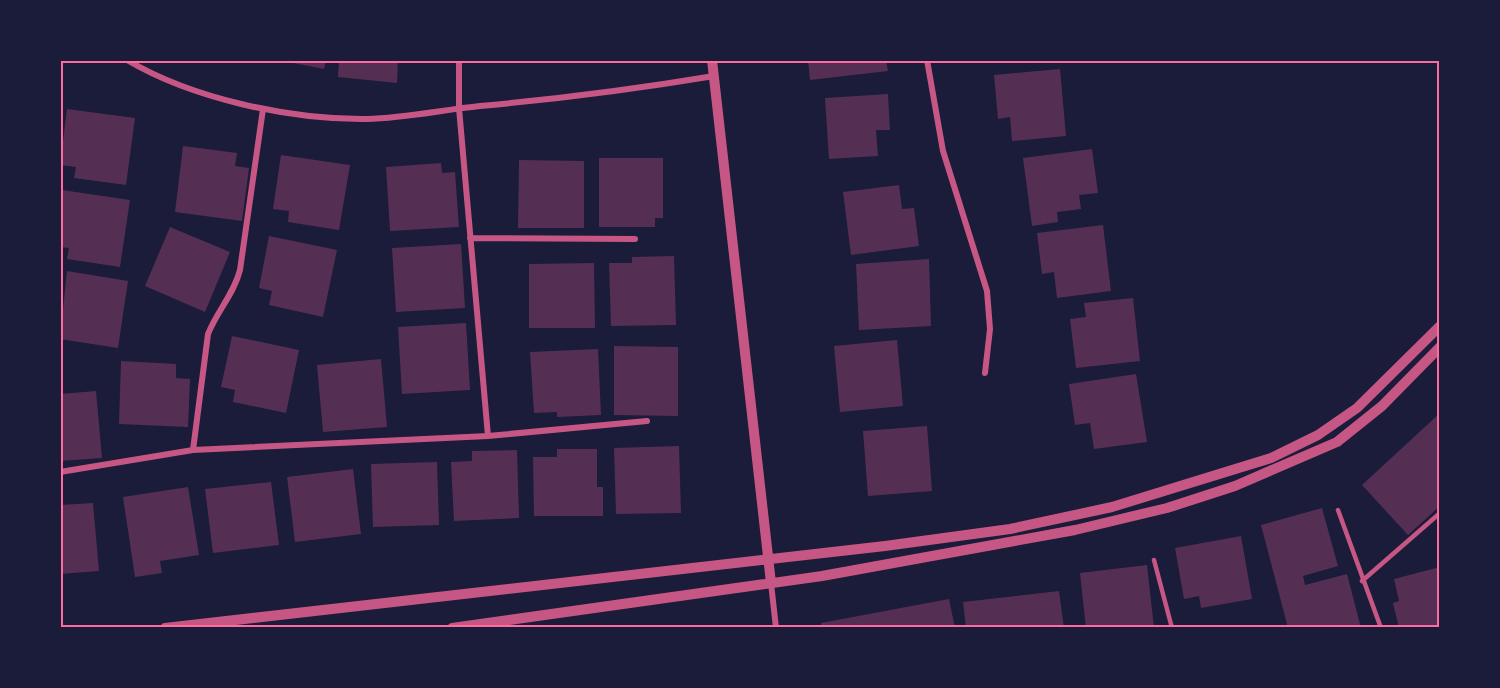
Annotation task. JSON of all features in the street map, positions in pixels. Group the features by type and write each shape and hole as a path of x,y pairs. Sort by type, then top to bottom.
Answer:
{"street":[{"path":"127,60 164,78 263,109 313,118 369,119 576,97 714,76"},
{"path":"459,60 459,108 488,436"},
{"path":"712,60 776,628"},
{"path":"927,60 943,151 987,291 990,329 985,373"},
{"path":"193,450 208,334 213,320 236,285 240,270 263,109"},
{"path":"470,238 635,239"},
{"path":"165,628 1010,529 1112,507 1271,458 1318,435 1357,408 1440,326"},
{"path":"452,628 822,576 1075,530 1167,508 1235,486 1337,442 1382,406 1440,347"},
{"path":"60,472 193,450 488,436 647,422"}],"lane":[{"path":"1338,510 1381,628"},
{"path":"1362,581 1440,513"},
{"path":"1154,560 1172,628"}],"building":[{"path":"278,60 326,60 324,69"},
{"path":"339,60 398,60 397,83 338,77"},
{"path":"808,60 886,60 888,71 810,80"},
{"path":"1060,69 1066,136 1012,141 1010,117 998,119 994,75"},
{"path":"888,94 890,130 876,130 878,156 829,159 825,98"},
{"path":"67,109 135,118 126,185 74,178 76,167 60,165"},
{"path":"183,146 237,153 235,166 249,168 242,221 175,212"},
{"path":"1092,149 1098,193 1079,195 1081,209 1057,212 1058,222 1032,226 1023,158"},
{"path":"281,155 350,165 339,230 288,222 289,211 273,209"},
{"path":"599,158 663,158 663,218 655,218 655,227 599,227"},
{"path":"519,160 584,161 584,228 518,228"},
{"path":"441,163 442,173 455,172 459,227 390,231 386,167"},
{"path":"899,185 902,209 914,208 919,246 851,255 843,192"},
{"path":"62,190 130,200 120,267 67,259 69,248 60,247"},
{"path":"1103,225 1111,291 1057,298 1054,272 1042,274 1037,233"},
{"path":"170,227 230,252 205,312 145,286"},
{"path":"269,236 337,250 323,317 269,305 272,291 259,288"},
{"path":"461,244 465,308 396,312 392,248"},
{"path":"674,256 676,325 611,326 609,263 632,263 632,257"},
{"path":"929,259 931,326 859,330 856,264"},
{"path":"594,263 595,328 529,328 529,264"},
{"path":"67,271 128,281 118,348 60,339"},
{"path":"1133,298 1140,361 1076,368 1070,319 1086,317 1084,303"},
{"path":"466,323 470,390 402,394 398,327"},
{"path":"232,336 299,350 286,413 233,402 235,390 221,387"},
{"path":"897,340 903,406 840,412 834,346"},
{"path":"614,346 678,347 678,416 614,415"},
{"path":"598,349 601,415 557,417 557,412 534,413 530,352"},
{"path":"381,359 387,427 323,432 317,365"},
{"path":"121,361 176,364 176,378 190,379 188,427 119,424"},
{"path":"1136,374 1147,442 1094,449 1090,423 1075,425 1069,384"},
{"path":"96,391 102,458 60,461 60,394"},
{"path":"1440,413 1440,506 1408,535 1362,485"},
{"path":"927,426 932,491 868,496 863,431"},
{"path":"679,446 681,513 616,514 614,448"},
{"path":"557,449 597,449 597,487 603,487 603,516 534,516 533,457 557,457"},
{"path":"517,450 519,518 454,521 451,462 472,461 472,451"},
{"path":"437,462 439,525 373,527 371,464"},
{"path":"353,469 361,534 295,542 287,477"},
{"path":"271,482 279,545 213,553 205,489"},
{"path":"188,487 199,555 160,561 162,573 135,577 123,497"},
{"path":"93,503 99,571 60,574 60,505"},
{"path":"1322,508 1338,566 1303,576 1305,585 1347,574 1361,628 1288,628 1261,525"},
{"path":"1241,536 1252,599 1201,608 1199,596 1184,599 1175,548"},
{"path":"1147,565 1154,628 1086,628 1080,573"},
{"path":"1440,567 1440,628 1399,628 1393,603 1399,601 1394,579"},
{"path":"1059,591 1064,628 966,628 963,602"},
{"path":"949,599 955,628 822,628 821,623"}]}
